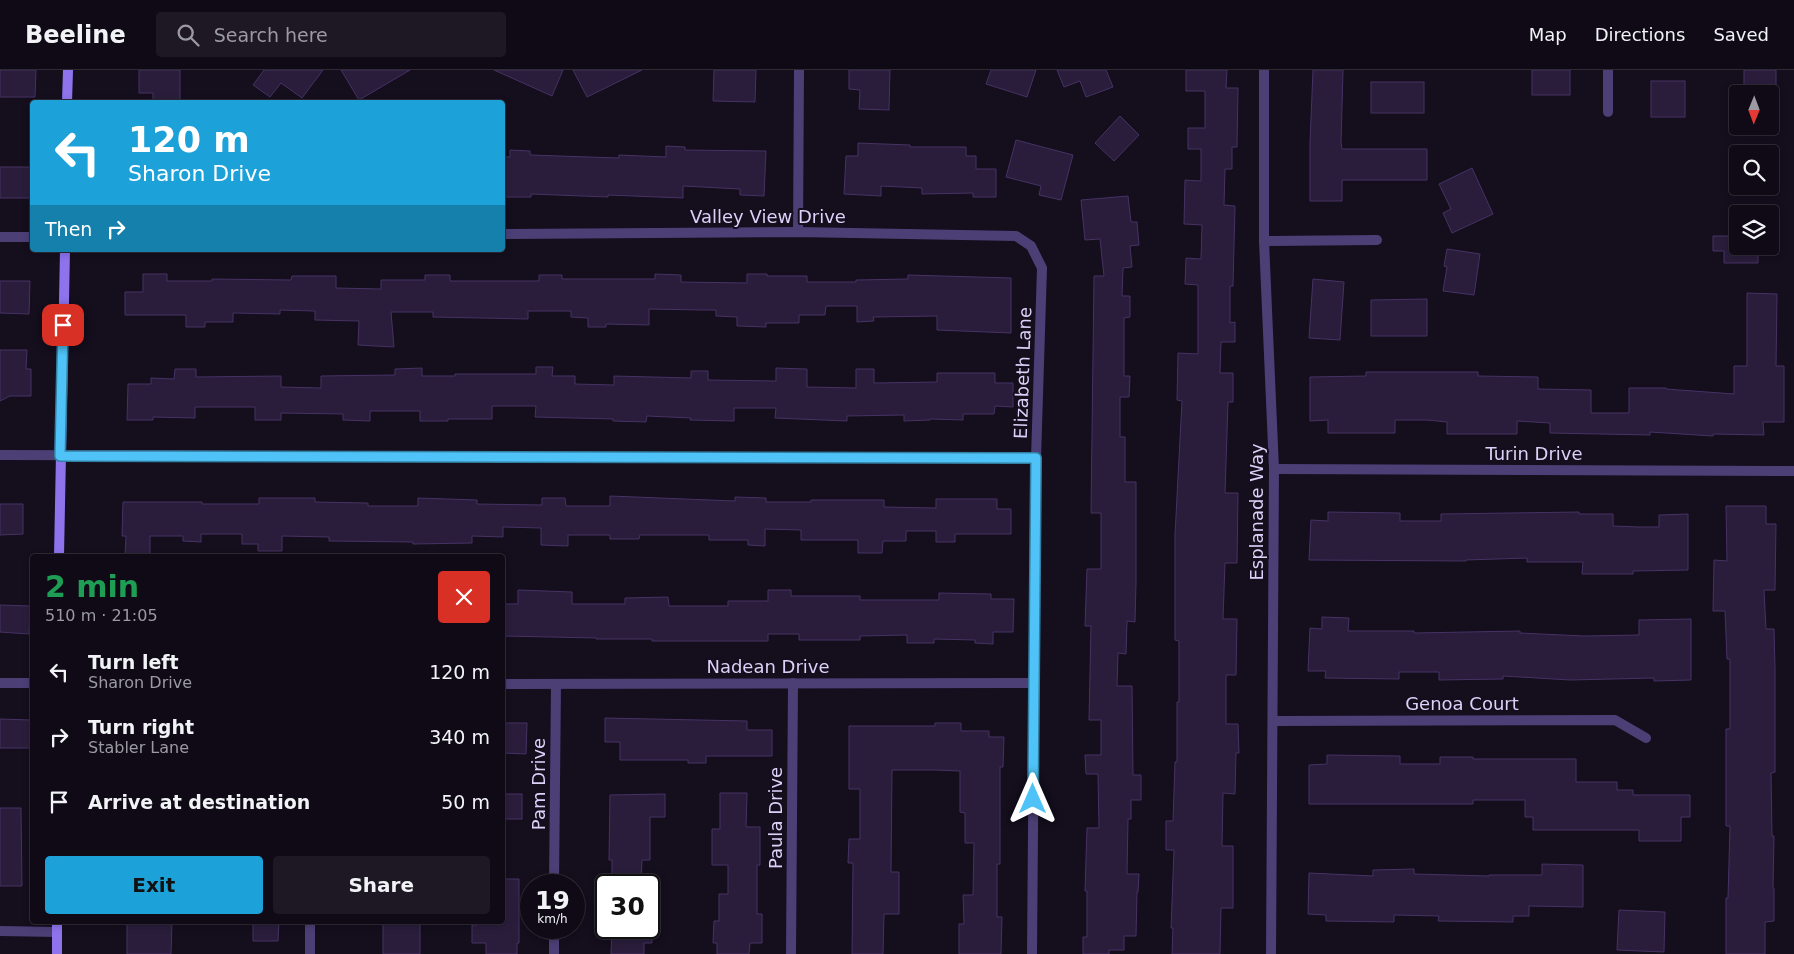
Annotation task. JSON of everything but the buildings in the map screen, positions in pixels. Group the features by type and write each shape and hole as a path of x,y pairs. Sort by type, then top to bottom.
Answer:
{"street":[{"path":"67,100 68,70"},
{"path":"798,232 799,70"},
{"name":"Esplanade Way","path":"1264,70 1264,240 1274,469 1271,954"},
{"path":"1608,70 1608,112"},
{"name":"Valley View Drive","path":"505,234 798,232 1016,236 1031,246"},
{"path":"0,237 30,237"},
{"path":"1264,240 1377,240"},
{"name":"Elizabeth Lane","path":"1031,246 1042,268 1036,458 1032,954"},
{"path":"59,554 64,252"},
{"path":"0,456 1036,458"},
{"name":"Turin Drive","path":"1274,469 1794,471"},
{"path":"0,683 30,683"},
{"name":"Paula Drive","path":"791,954 794,683"},
{"name":"Nadean Drive","path":"505,684 1034,683"},
{"name":"Pam Drive","path":"554,874 556,684"},
{"name":"Genoa Court","path":"1272,721 1615,720 1646,738"},
{"path":"310,924 310,954"},
{"path":"0,931 57,927 57,954"},
{"path":"554,939 554,954"}],"route":[{"path":"63,325 60,456 1036,458 1033,799"}]}
